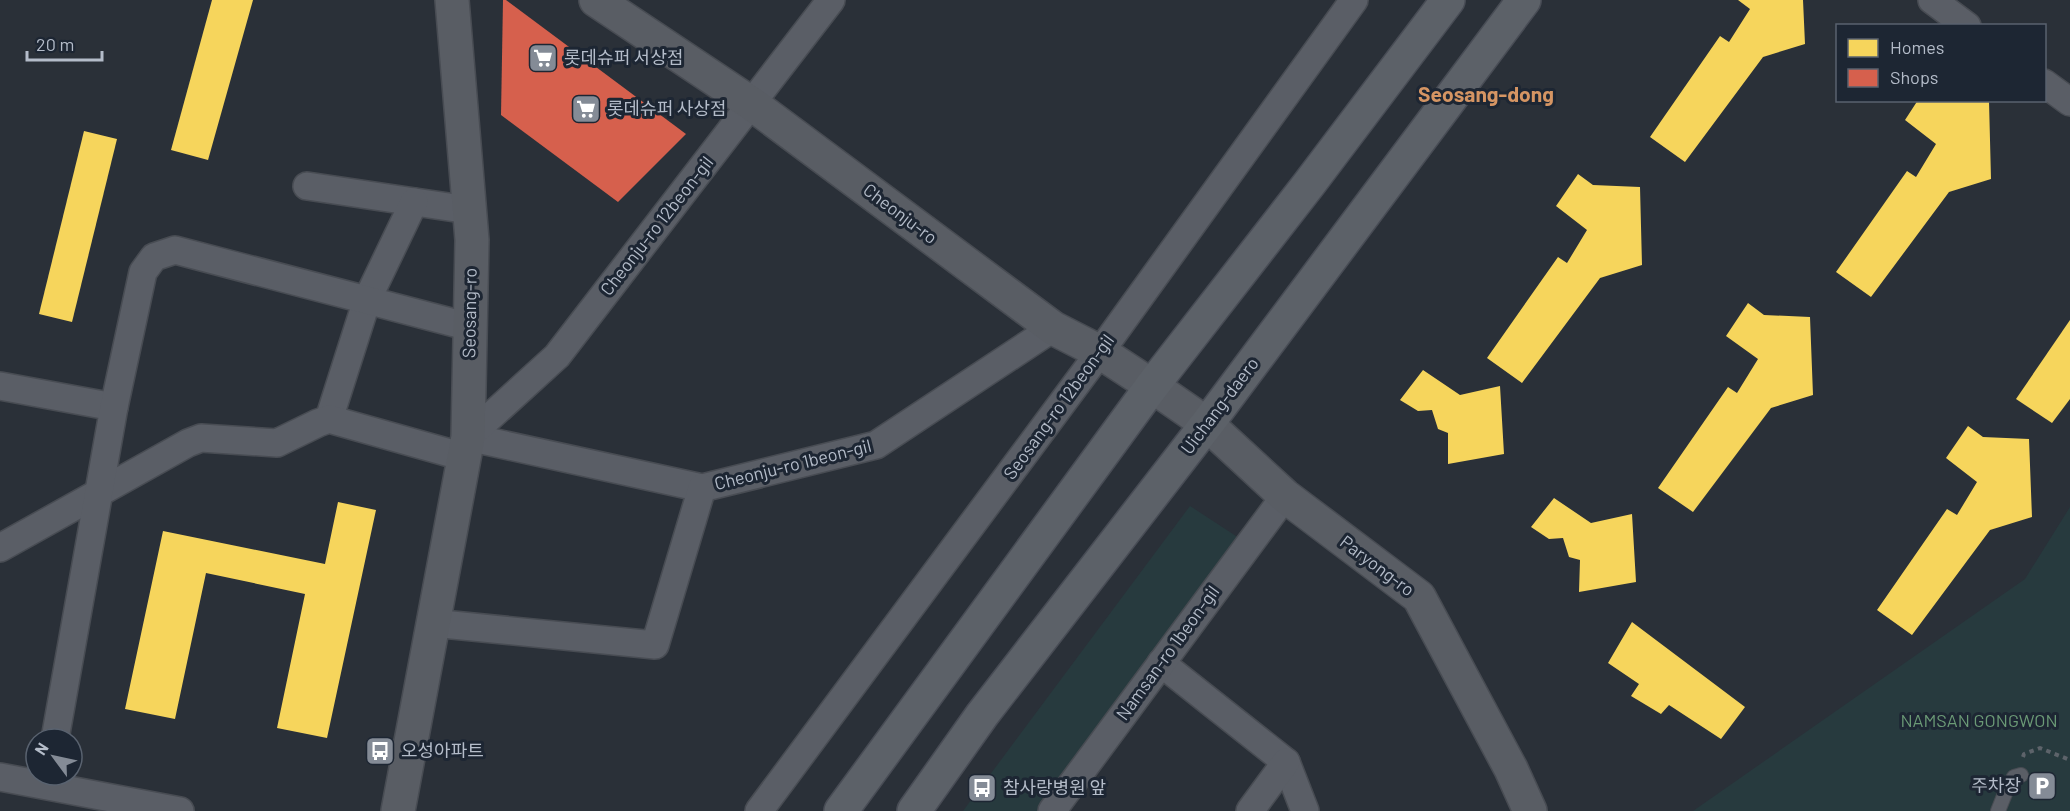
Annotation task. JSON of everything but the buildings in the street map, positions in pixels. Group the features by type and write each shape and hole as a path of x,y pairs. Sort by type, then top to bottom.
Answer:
{"main road":[{"name":"Seosang-ro","path":"398,811 466,447 472,240 452,0"},
{"name":"Cheonju-ro","path":"596,0 752,104 1053,328 1100,352 1207,424"},
{"path":"841,811 1152,386 1448,0"},
{"name":"Uichang-daero","path":"914,811 982,715 1207,424 1524,0"},
{"name":"Paryong-ro","path":"1207,424 1285,496 1419,597 1511,769 1530,811"}],"street":[{"name":"Cheonju-ro 12beon-gil","path":"466,447 557,356 831,0"},
{"name":"Seosang-ro 12beon-gil","path":"759,811 1100,352 1354,0"},
{"path":"1932,0 1964,24"},
{"path":"2046,84 2070,102"},
{"path":"307,186 470,210"},
{"path":"0,548 188,443 201,438 277,443 329,419 368,300 414,202"},
{"path":"57,727 114,407 143,272 154,257 175,250 470,327"},
{"name":"Cheonju-ro 1beon-gil","path":"329,419 466,447 702,488 876,445 1053,328"},
{"path":"0,386 114,407"},
{"path":"432,623 655,645 702,488"},
{"name":"Namsan-ro 1beon-gil","path":"1052,811 1285,496"},
{"path":"1161,663 1286,762 1305,811"},
{"path":"1250,811 1286,762"},
{"path":"0,777 24,779"},
{"path":"74,787 180,811"}],"lane":[{"path":"1998,811 2006,791 2018,776"}],"path":[{"path":"2018,776 2024,754 2040,748 2070,760"}],"green space":[{"path":"1190,506 1239,538 1038,811 963,811"},
{"name":"NAMSAN GONGWON","path":"2070,507 2070,811 1693,811 2025,579"}],"place":[{"name":"롯데슈퍼 서상점","path":"543,58"},
{"name":"롯데슈퍼 사상점","path":"586,109"},
{"name":"오성아파트","path":"380,751"},
{"name":"주차장","path":"2042,786"},
{"name":"참사랑병원 앞","path":"982,788"}],"district":[{"name":"Seosang-dong","path":"1486,95"}]}
